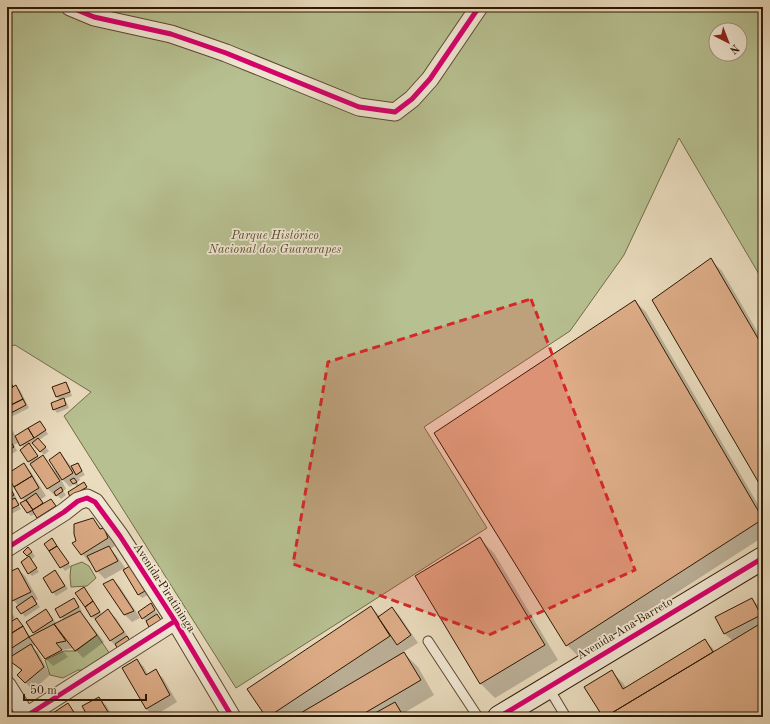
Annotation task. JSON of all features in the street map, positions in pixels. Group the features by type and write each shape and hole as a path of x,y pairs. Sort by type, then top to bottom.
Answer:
{"street":[{"path":"70,7 94,17 171,34 203,45 359,107 395,112 412,99 430,78 479,7"},
{"name":"Avenida Piratininga","path":"7,548 64,512 78,501 87,498 95,502 120,536 175,621 232,717"},
{"name":"Avenida Ana Barreto","path":"498,717 763,558"},
{"path":"7,685 26,717 175,621"}],"lane":[{"path":"428,641 478,717"},
{"path":"548,687 566,717"}],"highlighted area":[{"path":"531,299 635,570 489,635 293,564 328,362"}],"green space":[{"name":"Parque Histórico Nacional dos Guararapes","path":"7,7 763,7 763,281 679,138 624,255 570,331 424,427 487,528 236,688 64,416 91,392 15,345 7,347"},
{"path":"82,562 89,566 96,578 87,586 71,587 71,566"},
{"path":"97,635 114,660 94,671 78,670 63,678 50,675 45,660 64,651 76,651"}],"building":[{"path":"711,258 763,347 763,490 652,300"},
{"path":"635,300 763,519 566,646 434,433"},
{"path":"9,379 13,387 7,390 7,381"},
{"path":"66,382 70,392 56,397 52,387"},
{"path":"16,385 23,399 7,407 7,390"},
{"path":"64,398 66,405 53,410 51,403"},
{"path":"23,399 26,405 9,414 7,407"},
{"path":"40,421 46,430 34,438 28,428"},
{"path":"7,425 12,435 7,438"},
{"path":"28,428 34,438 20,446 15,436"},
{"path":"38,438 46,447 40,452 32,443"},
{"path":"10,440 14,447 7,451 7,442"},
{"path":"29,443 38,456 28,462 20,450"},
{"path":"60,452 73,473 62,480 49,460"},
{"path":"43,455 60,481 47,489 30,464"},
{"path":"24,463 32,476 14,487 7,474"},
{"path":"78,463 82,471 76,475 71,466"},
{"path":"32,476 39,488 21,499 14,487"},
{"path":"74,478 77,482 73,484 70,480"},
{"path":"84,482 87,487 70,497 68,492"},
{"path":"9,486 14,495 7,499 7,487"},
{"path":"61,487 63,491 56,496 54,492"},
{"path":"36,493 43,503 33,510 26,500"},
{"path":"15,498 19,505 7,511 7,502"},
{"path":"51,499 56,506 37,518 32,510"},
{"path":"26,500 33,510 27,513 20,503"},
{"path":"93,518 100,529 104,528 108,538 81,555 72,543 76,541 74,524"},
{"path":"480,537 545,645 480,684 415,576"},
{"path":"52,538 57,546 49,551 44,544"},
{"path":"57,546 69,563 60,568 49,551"},
{"path":"109,546 118,561 96,572 87,556"},
{"path":"28,547 32,552 27,556 23,552"},
{"path":"29,556 37,568 28,574 21,562"},
{"path":"130,566 145,591 138,595 123,570"},
{"path":"18,568 31,592 12,601 7,596 7,573"},
{"path":"55,570 65,586 52,593 43,578"},
{"path":"113,579 134,611 124,615 103,584"},
{"path":"84,587 93,601 85,607 75,593"},
{"path":"32,596 37,604 21,614 16,607"},
{"path":"74,598 79,607 60,618 55,609"},
{"path":"752,598 761,615 724,634 715,617"},
{"path":"93,601 100,612 91,617 85,607"},
{"path":"151,603 155,610 142,619 138,612"},
{"path":"371,606 390,636 266,717 247,689"},
{"path":"392,607 411,635 397,645 378,617"},
{"path":"46,609 53,620 33,633 26,622"},
{"path":"108,609 124,632 110,641 95,619"},
{"path":"80,611 97,635 75,651 54,624"},
{"path":"157,614 161,620 149,627 146,621"},
{"path":"17,618 23,626 7,636 7,624"},
{"path":"763,622 763,717 605,717 665,681"},
{"path":"54,624 66,641 56,643 62,650 45,659 29,637"},
{"path":"23,626 29,637 7,651 7,636"},
{"path":"127,636 130,641 118,649 115,644"},
{"path":"705,639 713,652 605,717 603,717 584,687 612,670 623,689"},
{"path":"31,644 44,667 25,683 17,675 22,670 7,659"},
{"path":"404,652 421,680 358,717 294,717"},
{"path":"137,659 146,675 156,669 170,695 146,709 122,668"},
{"path":"99,697 111,717 88,717 82,706"},
{"path":"395,702 404,717 368,717"},
{"path":"68,703 77,717 47,717"},
{"path":"545,713 547,717 537,717"}],"cycle path":[{"path":"70,7 94,17 171,34 203,45 359,107 395,112 412,99 430,79 479,7"},
{"path":"7,548 64,512 78,501 87,498 95,502 120,536 175,621 232,717"},
{"path":"499,717 763,558"},
{"path":"25,717 175,621"}]}
